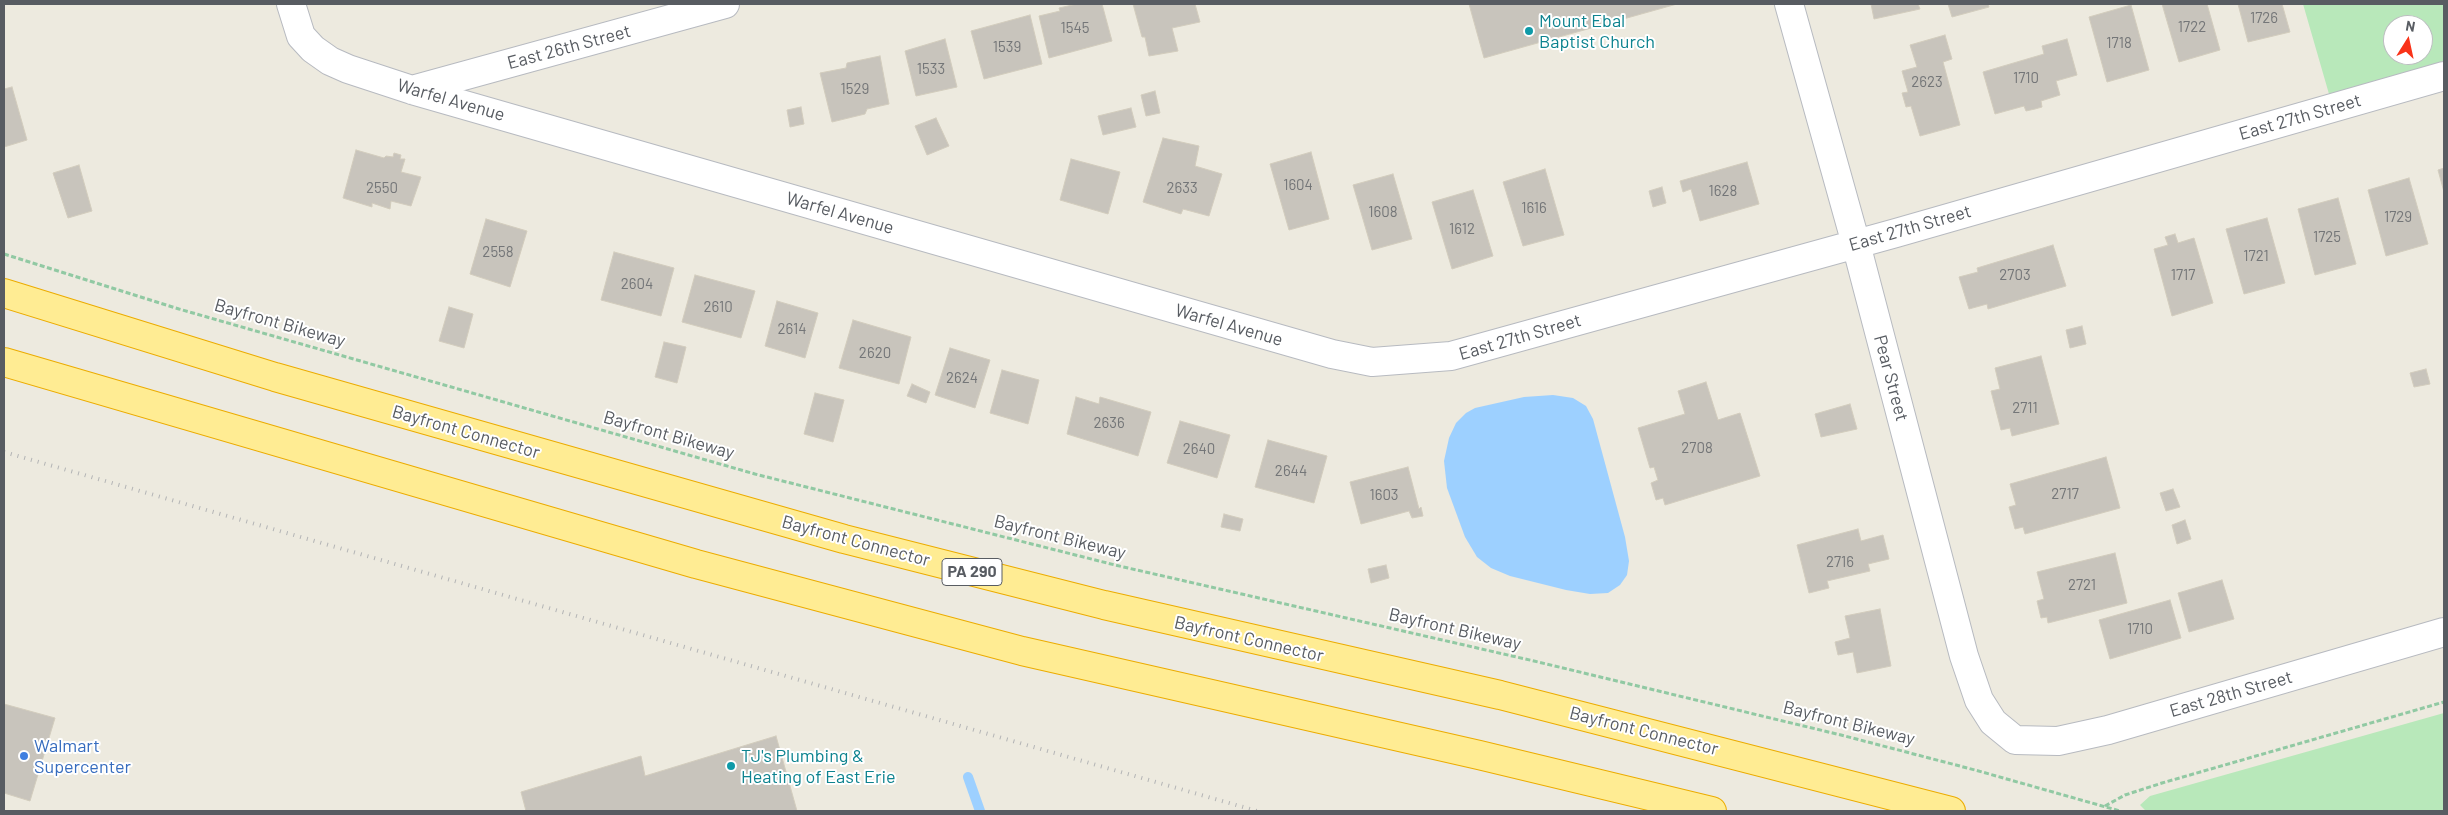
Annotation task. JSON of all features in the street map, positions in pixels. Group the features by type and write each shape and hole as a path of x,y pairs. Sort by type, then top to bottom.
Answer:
{"highway":[{"name":"Bayfront Connector","path":"4,293 274,377 844,539 1104,605 1500,695 1952,811"},
{"path":"4,362 696,564 1022,651 1479,754 1712,811"}],"street":[{"name":"Warfel Avenue","path":"292,4 302,36 313,49 330,62 412,90 1332,354 1372,362"},
{"name":"East 26th Street","path":"412,90 725,4"},
{"name":"Pear Street","path":"1789,4 1856,244 1964,656 1979,700 1993,722 2015,740"},
{"name":"East 27th Street","path":"1372,362 1451,356 1856,244 2444,76"},
{"name":"East 28th Street","path":"2015,740 2058,741 2108,730 2444,632"}],"path":[{"name":"Bayfront Bikeway","path":"4,254 180,309 755,474 1115,565 1698,699 1975,770 2120,811"},
{"path":"2105,807 2125,795 2162,783 2444,702"}],"green space":[{"path":"2303,4 2444,4 2444,61 2433,64 2433,15 2383,15 2383,65 2430,65 2329,94"},
{"path":"2444,713 2444,811 2146,811 2140,805 2150,796"}],"water":[{"path":"1553,395 1573,398 1586,406 1593,419 1625,537 1629,561 1627,575 1620,585 1608,593 1590,594 1566,590 1510,576 1491,568 1477,557 1465,537 1447,488 1444,461 1449,438 1456,423 1466,413 1475,408 1524,397"}],"building":[{"path":"1077,4 1102,4 1112,41 1049,58 1039,16 1060,11 1059,8"},
{"path":"1133,4 1195,4 1200,22 1172,28 1178,51 1149,56 1145,37 1142,37"},
{"name":"Mount Ebal Baptist Church","path":"1469,4 1677,4 1484,58"},
{"path":"1871,4 1918,4 1920,9 1874,19"},
{"path":"1948,4 1988,4 1989,7 1952,17"},
{"path":"2162,4 2207,4 2220,50 2179,62"},
{"path":"2238,4 2282,4 2290,32 2248,42"},
{"path":"2131,5 2149,70 2107,82 2089,17"},
{"path":"1030,15 1042,64 984,79 971,31"},
{"path":"1945,35 1952,59 1943,62 1960,125 1920,136 1911,106 1906,107 1902,93 1908,92 1902,71 1917,67 1910,45"},
{"path":"945,39 957,87 916,96 905,51"},
{"path":"2067,39 2077,75 2056,81 2060,95 2041,101 2042,107 2026,111 2024,106 1995,114 1983,72 2044,54 2042,46"},
{"path":"880,56 889,104 867,109 865,114 832,122 820,73 846,68 847,63"},
{"path":"12,87 27,140 4,147 4,89"},
{"path":"1155,91 1160,113 1146,116 1141,95"},
{"path":"801,107 804,124 790,127 787,110"},
{"path":"1131,108 1136,127 1103,135 1098,116"},
{"path":"936,118 949,146 927,155 915,126"},
{"path":"1163,138 1199,146 1195,166 1222,174 1209,216 1183,209 1181,214 1143,202"},
{"path":"356,150 384,158 386,156 393,157 394,153 401,155 400,159 405,159 401,172 421,177 411,206 391,201 390,209 372,203 372,207 343,198"},
{"path":"1311,152 1329,219 1289,230 1270,164"},
{"path":"1071,159 1120,172 1108,214 1060,200"},
{"path":"1747,162 1759,204 1700,221 1691,189 1683,192 1680,181"},
{"path":"79,165 92,211 68,218 53,173"},
{"path":"2444,168 2444,192 2438,170"},
{"path":"1545,169 1564,235 1523,246 1503,182"},
{"path":"1393,174 1412,239 1372,250 1353,185"},
{"path":"2409,178 2428,244 2386,256 2368,190"},
{"path":"1662,187 1666,203 1653,207 1649,191"},
{"path":"1473,190 1493,256 1452,269 1432,202"},
{"path":"2338,198 2356,264 2315,275 2298,209"},
{"path":"2267,218 2285,283 2244,294 2226,229"},
{"path":"486,219 527,231 510,287 470,274"},
{"path":"2175,234 2178,243 2194,238 2213,303 2172,316 2154,249 2168,245 2165,237"},
{"path":"2053,245 2066,286 1988,309 1987,304 1969,309 1959,277 1978,272 1977,268"},
{"path":"614,252 674,268 661,316 601,300"},
{"path":"695,275 755,291 741,338 682,322"},
{"path":"777,301 818,313 805,358 765,346"},
{"path":"449,307 473,314 464,348 439,341"},
{"path":"853,320 911,337 899,384 839,368"},
{"path":"2082,326 2086,344 2070,348 2066,330"},
{"path":"664,342 686,347 677,383 655,377"},
{"path":"950,348 990,360 975,408 935,395"},
{"path":"2041,356 2059,424 2012,436 2010,428 2001,430 1991,391 2000,389 1995,368"},
{"path":"2426,369 2430,384 2414,387 2410,373"},
{"path":"1002,370 1039,380 1028,424 990,413"},
{"path":"1706,382 1718,420 1740,413 1760,476 1665,505 1663,498 1656,500 1651,483 1658,480 1654,467 1650,468 1638,428 1685,414 1678,391"},
{"path":"912,384 930,392 926,403 907,396"},
{"path":"815,393 844,400 833,442 804,434"},
{"path":"1076,397 1099,404 1100,397 1151,412 1138,456 1067,434"},
{"path":"1850,404 1857,429 1821,437 1815,414"},
{"path":"1180,421 1230,435 1217,478 1167,463"},
{"path":"1268,440 1327,456 1314,503 1255,487"},
{"path":"2106,457 2120,508 2025,534 2023,527 2015,529 2009,507 2016,505 2010,484"},
{"path":"1408,467 1419,509 1421,507 1423,516 1412,518 1409,511 1361,524 1350,482"},
{"path":"2173,489 2180,507 2166,511 2160,493"},
{"path":"1224,514 1243,519 1240,531 1221,527"},
{"path":"2185,520 2191,539 2177,544 2172,525"},
{"path":"1858,529 1861,541 1883,535 1889,559 1868,564 1870,571 1827,581 1829,588 1809,593 1797,545"},
{"path":"2115,553 2127,603 2048,623 2047,617 2041,618 2037,601 2044,599 2037,572"},
{"path":"1386,565 1389,578 1371,583 1368,569"},
{"path":"2222,580 2234,619 2189,632 2178,593"},
{"path":"2170,600 2181,638 2110,659 2099,620"},
{"path":"1880,609 1891,666 1857,673 1853,652 1838,655 1835,642 1850,638 1845,616"},
{"name":"Walmart Supercenter","path":"4,704 55,718 30,801 4,793"},
{"name":"TJ's Plumbing & Heating of East Erie","path":"776,736 797,811 526,811 521,792 641,756 645,776"}],"waterway":[{"path":"968,777 980,811"}],"railway":[{"path":"4,452 1257,811"}],"place":[{"name":"Mount Ebal Baptist Church","path":"1529,31"},
{"name":"Walmart Supercenter","path":"24,756"},
{"name":"TJ's Plumbing & Heating of East Erie","path":"731,766"}]}
